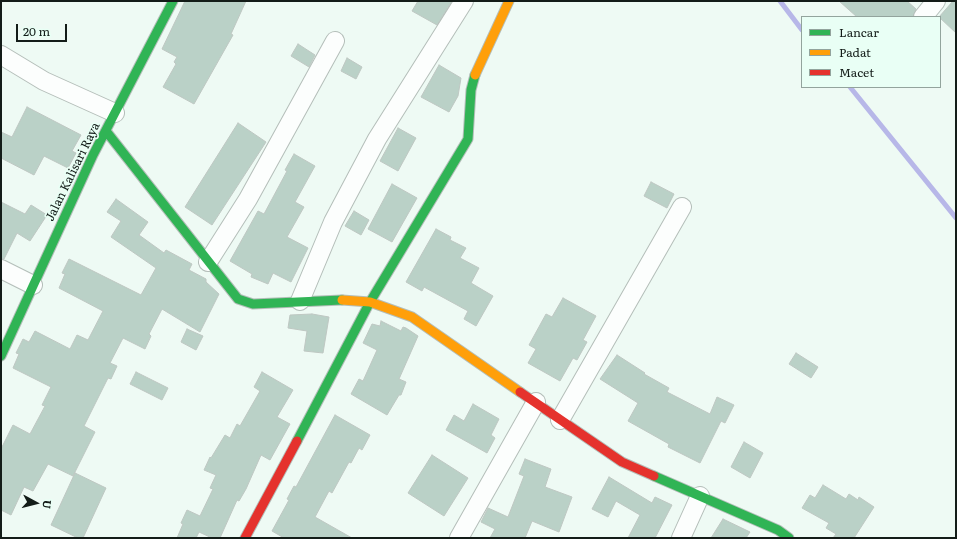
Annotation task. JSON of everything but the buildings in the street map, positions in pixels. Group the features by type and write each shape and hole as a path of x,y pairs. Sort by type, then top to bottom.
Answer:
{"street":[{"name":"Jalan Kalisari Raya","path":"1,356 93,154 173,1"},
{"path":"300,301 333,222 377,139 464,1"},
{"path":"245,538 370,302 468,139 471,90 476,71 509,1"},
{"path":"923,16 936,1"},
{"path":"208,262 248,199 335,41"},
{"path":"1,55 44,81 115,113"},
{"path":"106,131 238,299 253,304 350,300 370,302 412,317 622,462 778,530 789,538"},
{"path":"560,420 682,206"},
{"path":"1,269 33,285"},
{"path":"459,538 536,402"},
{"path":"681,538 700,496"}],"waterway":[{"path":"780,1 801,29"},
{"path":"851,88 956,218"}],"traffic: fast":[{"path":"1,356 93,155 173,1"},
{"path":"297,441 370,302 468,139 471,90 475,75"},
{"path":"106,131 238,299 253,304 342,300"},
{"path":"654,476 778,530 789,538"}],"traffic: slow":[{"path":"475,75 509,1"},
{"path":"342,300 370,302 412,317 520,392"}],"traffic: jam":[{"path":"520,392 622,462 654,476"},
{"path":"245,538 297,441"}]}
